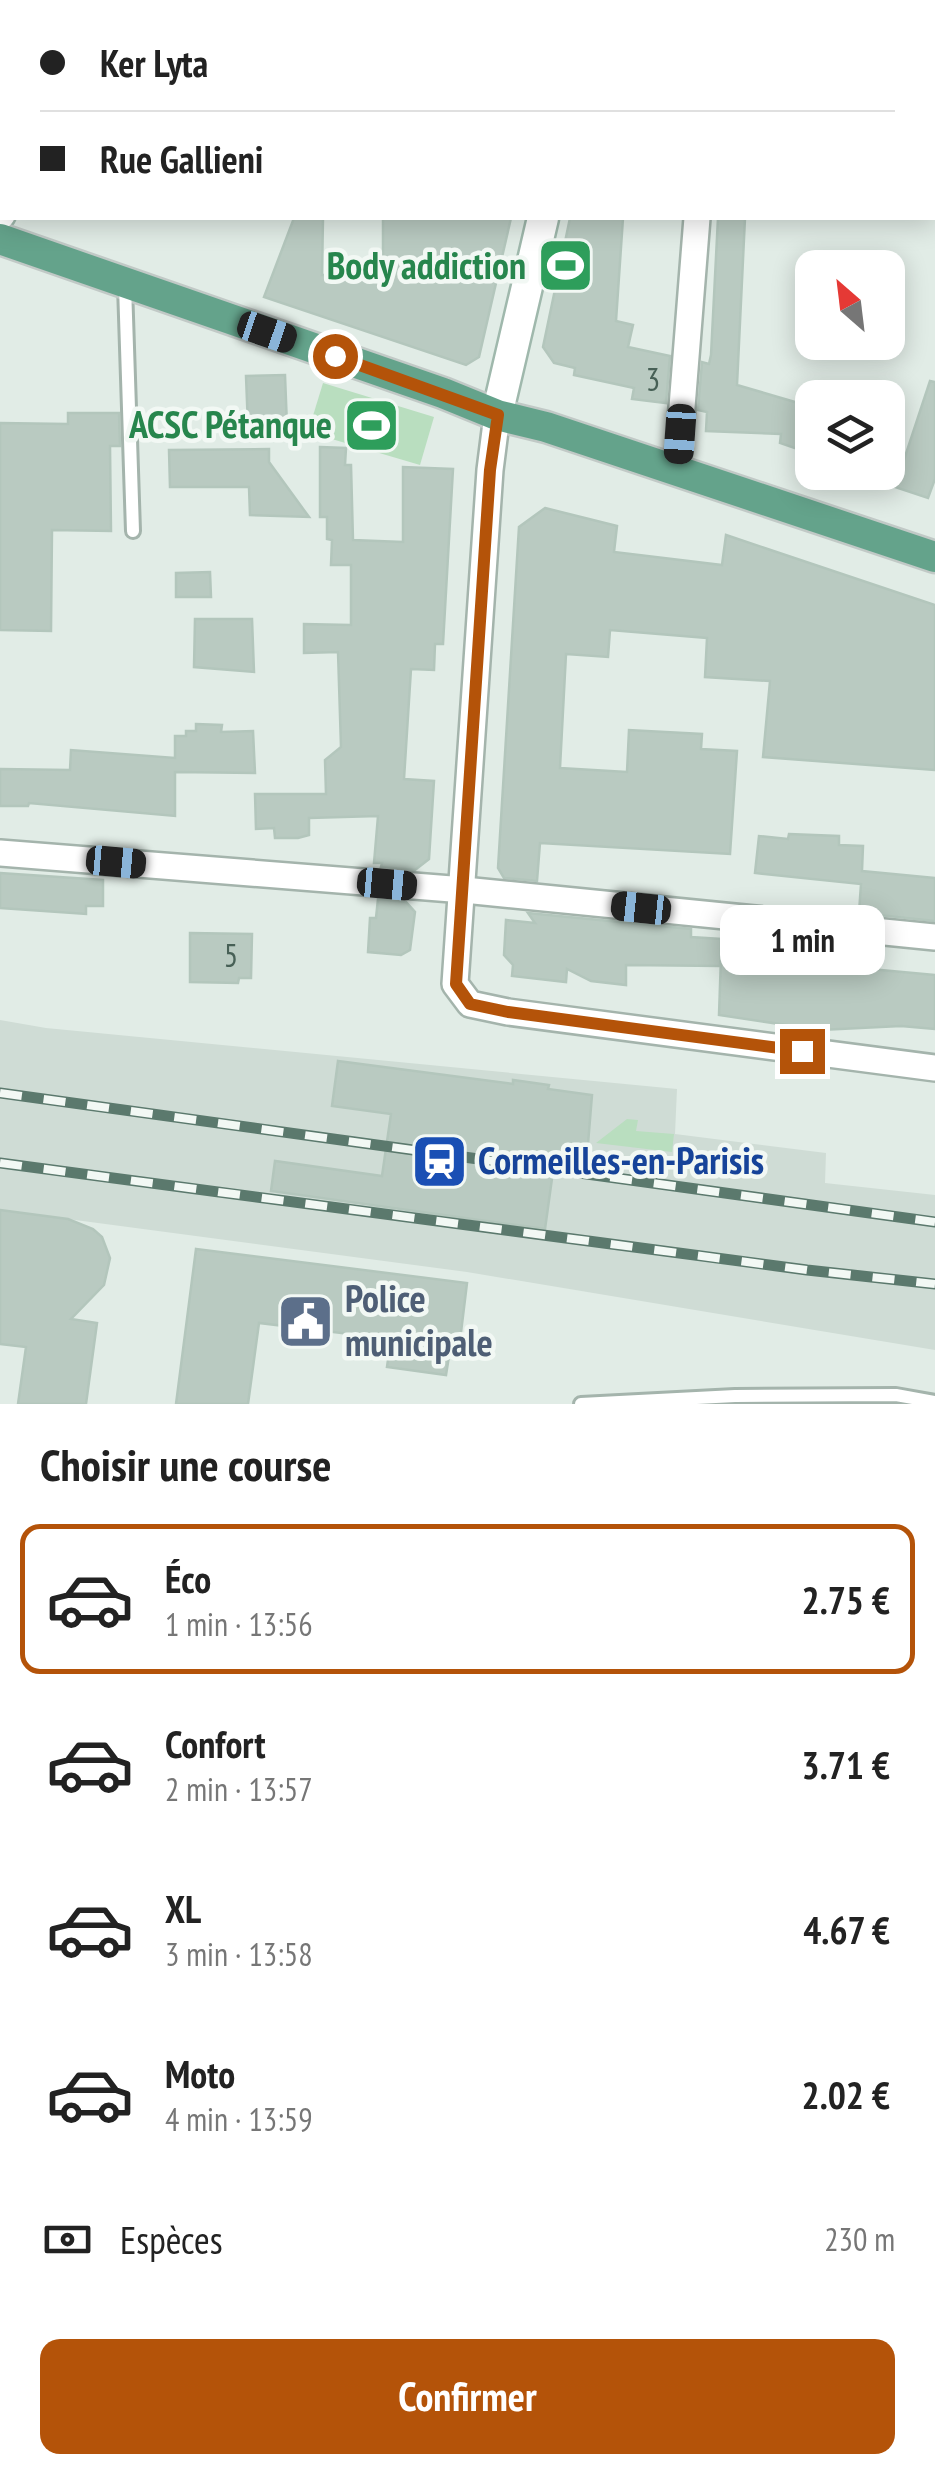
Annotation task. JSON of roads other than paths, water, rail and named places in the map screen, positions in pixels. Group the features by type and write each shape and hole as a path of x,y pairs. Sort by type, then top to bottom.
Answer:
{"main road":[{"path":"0,240 498,415 546,427 935,557"}],"street":[{"path":"544,220 498,415 490,470 456,984 470,1004 508,1012 935,1068"},
{"path":"678,470 697,220"},
{"path":"0,853 464,890 935,936"}],"lane":[{"path":"125,283 133,531"},
{"path":"581,1404 896,1395 935,1402"}],"railway":[{"path":"0,1093 935,1222"},
{"path":"0,1163 935,1284"}],"place":[{"name":"Body addiction","path":"565,266"},
{"name":"ACSC Pétanque","path":"371,425"},
{"name":"Cormeilles-en-Parisis","path":"439,1161"},
{"name":"Police municipale","path":"306,1321"}]}
